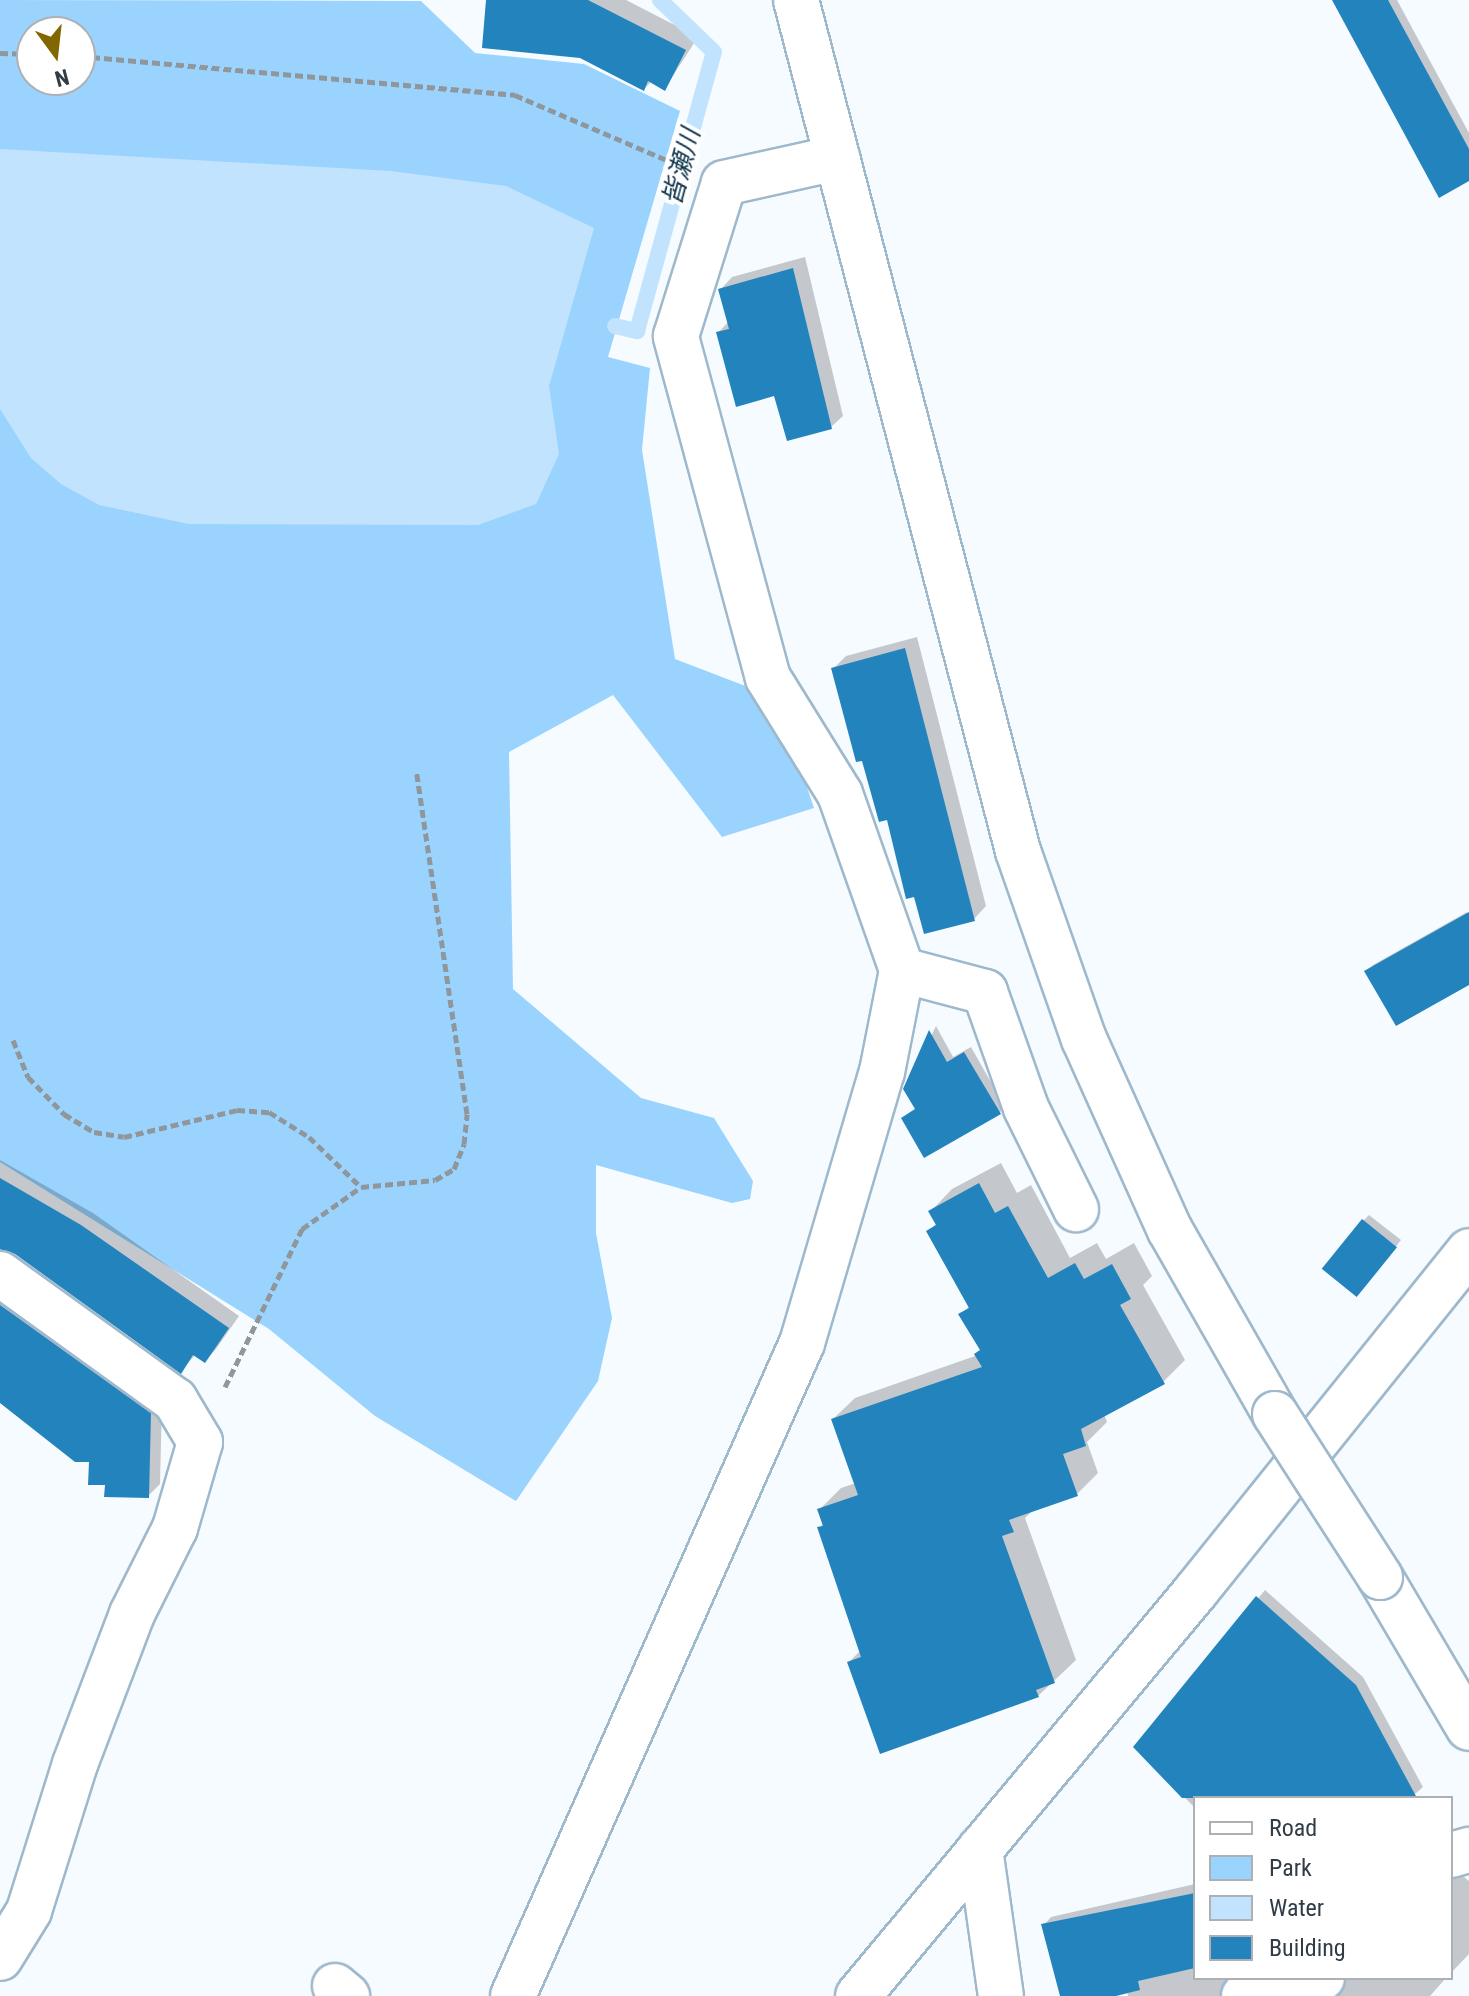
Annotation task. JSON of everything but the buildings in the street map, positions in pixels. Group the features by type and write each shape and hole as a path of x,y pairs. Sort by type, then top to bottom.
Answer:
{"street":[{"path":"796,0 1018,851 1084,1039 1170,1230 1275,1414 1380,1577 1469,1728"},
{"path":"513,1996 802,1343 882,1072 902,970 840,794 768,678 676,336 724,183 837,158"},
{"path":"902,970 985,992 1026,1108 1076,1209"},
{"path":"858,1996 1469,1251"},
{"path":"0,1274 175,1400 200,1442 175,1528 132,1614 75,1764 29,1911 0,1958"},
{"path":"980,1849 1001,1996"},
{"path":"1244,1996 1313,1980"}],"path":[{"path":"96,57 515,95 660,158"},
{"path":"200,1442 302,1229 361,1187 435,1180 454,1169 464,1144 467,1114 417,774"},
{"path":"13,1040 28,1077 64,1114 94,1132 124,1137 237,1110 269,1112 309,1137 361,1187"}],"green space":[{"path":"0,0 421,1 475,53 584,64 680,111 608,357 650,368 642,450 675,659 748,687 793,746 814,808 722,837 613,695 509,752 513,989 641,1098 714,1118 753,1181 750,1199 732,1203 596,1165 596,1233 612,1318 598,1381 516,1501 375,1416 269,1329 0,1162"}],"water":[{"path":"0,149 391,171 506,186 594,228 549,386 559,454 536,504 478,525 189,524 99,505 61,484 31,458 0,409"}],"waterway":[{"name":"皆瀬川","path":"615,326 637,331 714,52 660,0"}]}
